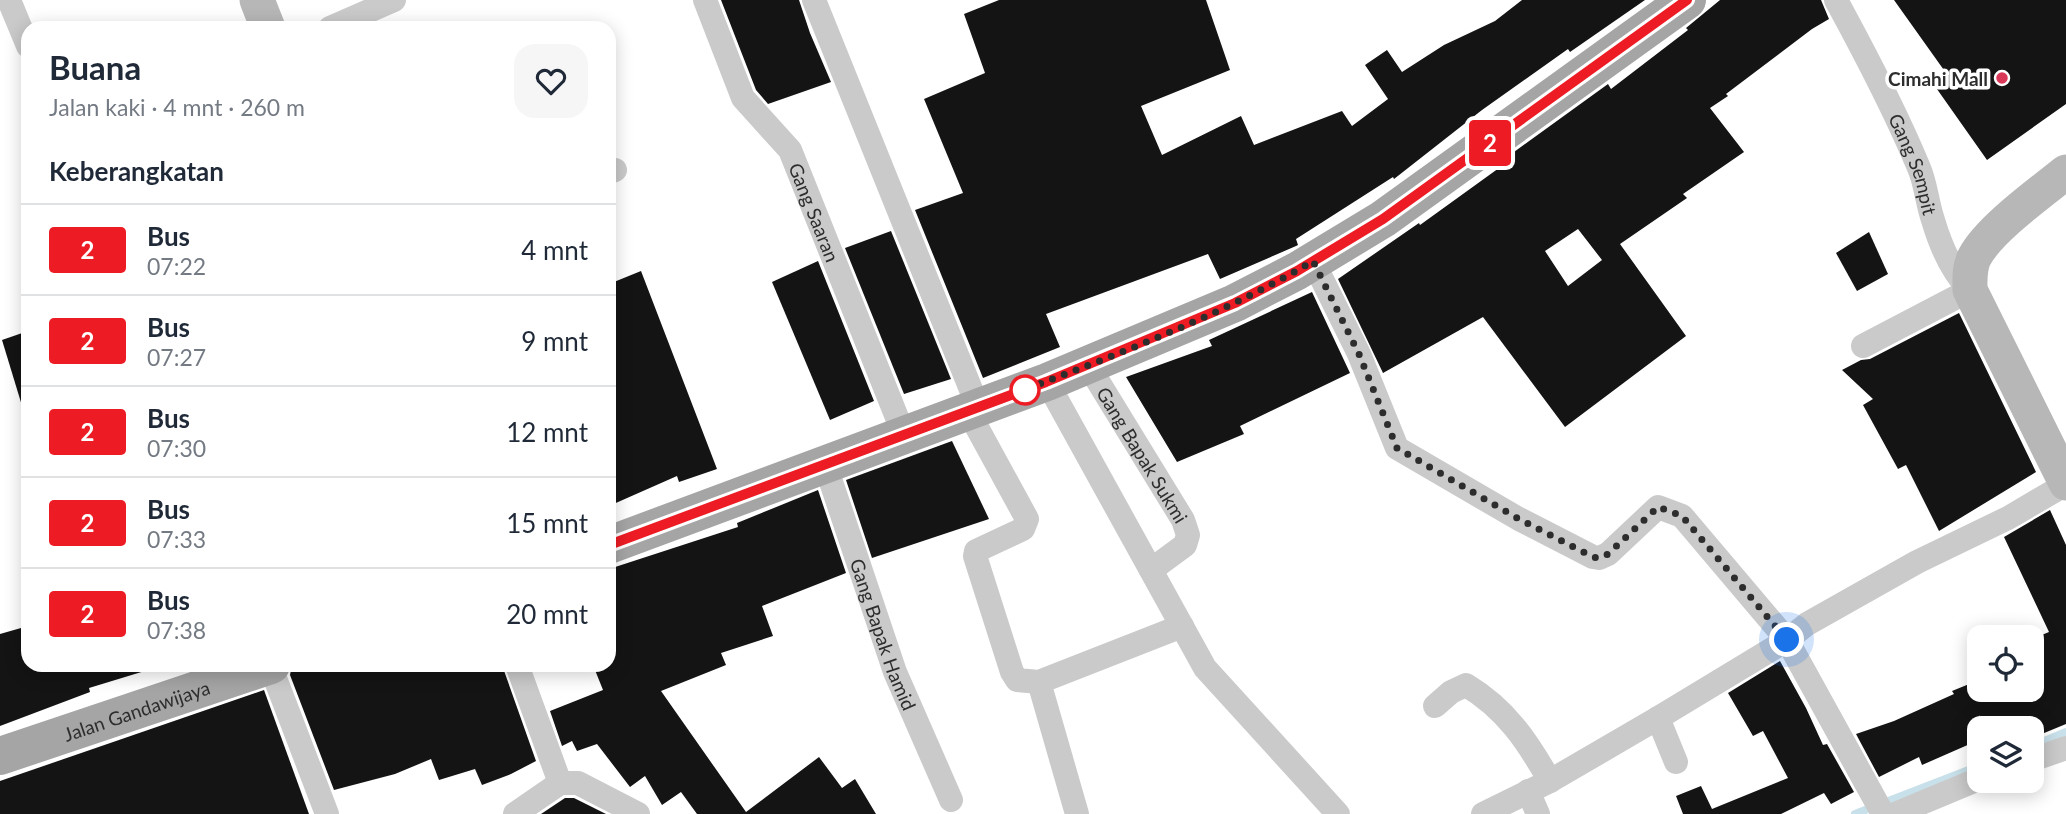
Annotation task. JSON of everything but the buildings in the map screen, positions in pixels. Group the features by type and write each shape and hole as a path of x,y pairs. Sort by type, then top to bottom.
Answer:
{"main road":[{"path":"257,0 265,21"},
{"path":"616,542 1046,382 1235,303 1383,219 1687,0"},
{"path":"2066,172 2032,199 1983,245 1969,272 1970,290 2066,483"},
{"name":"Jalan Gandawijaya","path":"0,756 250,672"}],"street":[{"path":"9,0 21,29"},
{"path":"346,21 394,0"},
{"name":"Gang Saaran","path":"705,0 743,98 790,150 904,435"},
{"path":"814,0 973,409 1027,519 1023,528 976,551 976,563 1012,672 1021,682 1039,682 1182,626"},
{"name":"Gang Sempit","path":"1836,0 1881,83 1921,171 1942,245 1955,271 1970,290"},
{"path":"1313,261 1359,354 1397,448 1519,519 1593,557 1599,558 1608,554 1658,507 1682,516 1787,640 1883,814"},
{"path":"1863,346 1970,290"},
{"name":"Gang Bapak Sukmi","path":"1088,365 1183,520 1188,535 1185,545 1151,570"},
{"path":"1046,382 1205,668 1338,814"},
{"name":"Gang Bapak Hamid","path":"825,464 895,672 951,800"},
{"path":"1483,814 1539,786 1658,718 1787,640 1807,624 1917,562 2008,518 2066,483"},
{"path":"274,672 327,814"},
{"path":"520,672 560,783"},
{"path":"1039,682 1077,814"},
{"path":"1435,706 1451,692 1466,685 1483,695 1522,734 1539,786 1538,814"},
{"path":"1658,718 1676,762"},
{"path":"2044,756 2066,748"},
{"path":"515,814 560,783 578,783 638,814"},
{"path":"1895,814 1967,784"}],"waterway":[{"path":"2044,741 2066,732"},
{"path":"1855,814 1967,771"}],"bus line":[{"name":"2","path":"616,542 1046,382 1235,303 1297,271 1383,219 1687,0"}],"place":[{"name":"Cimahi Mall","path":"2002,78"}],"route":[{"path":"1025,390 1021,391 1235,303 1313,261 1359,354 1397,448 1519,519 1593,557 1599,558 1608,554 1658,507 1672,511 1682,516 1787,640"}]}
